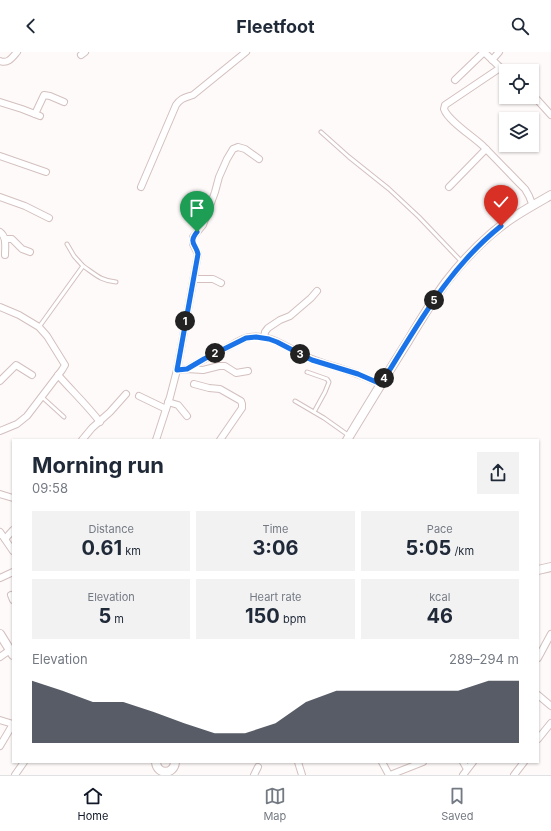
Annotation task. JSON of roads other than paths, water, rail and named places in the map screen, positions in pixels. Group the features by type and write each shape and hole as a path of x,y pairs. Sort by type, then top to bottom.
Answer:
{"street":[{"path":"0,61 8,61 17,52"},
{"path":"141,187 178,102 183,97 193,95 246,52"},
{"path":"455,80 484,52 499,67"},
{"path":"492,60 499,52"},
{"path":"499,69 444,107 445,112 452,120 486,149 525,189 533,206"},
{"path":"0,102 37,115 44,96 50,96 64,102"},
{"path":"539,102 551,115"},
{"path":"156,439 177,370 194,279 198,254 193,244 193,237 203,225 219,178 231,152 235,147 241,147 249,151 259,160"},
{"path":"449,187 486,149"},
{"path":"0,156 46,172"},
{"path":"348,438 446,282 490,235 507,222 551,195"},
{"path":"0,197 25,206 49,218"},
{"path":"0,232 3,234 5,239 5,255"},
{"path":"5,239 12,239 22,249 30,252"},
{"path":"194,279 213,280 221,283"},
{"path":"264,338 265,332 268,328 280,320 290,316 311,298 316,291"},
{"path":"0,307 19,315 39,327 47,336 64,363 64,368 23,420 0,431"},
{"path":"187,369 246,338 256,337 277,342 312,360 358,374 381,384"},
{"path":"0,381 16,365 32,375"},
{"path":"177,370 200,370 225,366 236,372 248,371"},
{"path":"58,375 89,407 100,422"},
{"path":"194,384 220,389 240,401 242,404 242,408 221,439"},
{"path":"84,439 92,428 110,412 126,394"},
{"path":"139,396 167,406 178,405 187,416"},
{"path":"0,494 12,498"},
{"path":"5,539 12,531"},
{"path":"0,532 12,550"},
{"path":"539,570 551,567"},
{"path":"0,578 12,572"},
{"path":"0,634 11,653 0,657"},
{"path":"539,656 551,634"},
{"path":"539,696 551,706"},
{"path":"0,720 12,724"},
{"path":"539,738 551,723"},
{"path":"0,746 12,726"},
{"path":"539,729 546,729"},
{"path":"15,775 23,763"},
{"path":"156,763 156,766 160,771 165,773 171,773 175,767 175,763"},
{"path":"298,763 302,775"},
{"path":"383,763 389,775 420,763"},
{"path":"464,763 467,769"},
{"path":"462,775 472,763"},
{"path":"514,775 523,763"},
{"path":"254,775 258,766"}],"lane":[{"path":"321,132 349,157 389,188 463,263"},
{"path":"67,244 82,266 103,280 116,282"},
{"path":"39,327 82,266"},
{"path":"307,372 327,379 329,382 314,412"},
{"path":"42,397 64,417"},
{"path":"295,401 314,412 348,438"}]}
